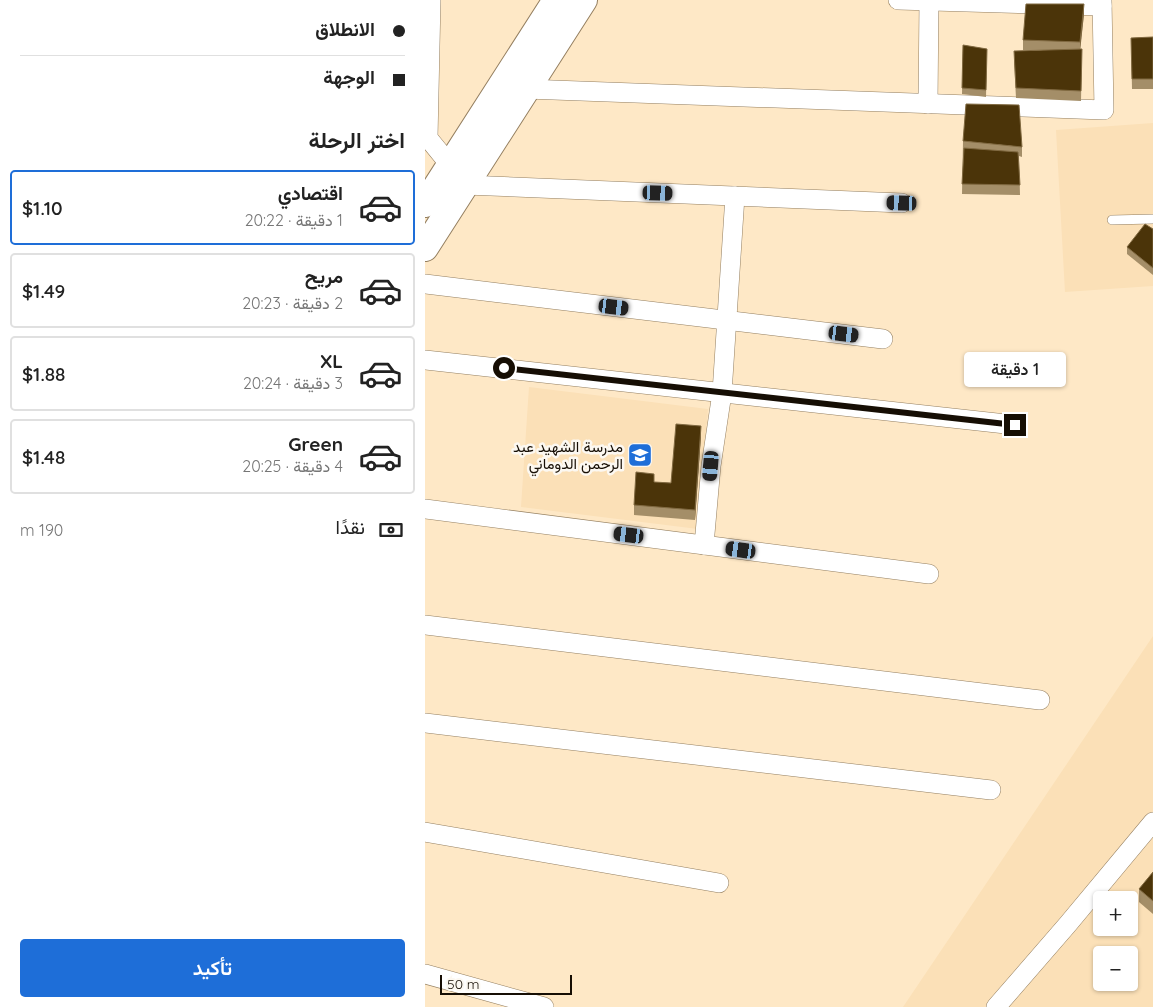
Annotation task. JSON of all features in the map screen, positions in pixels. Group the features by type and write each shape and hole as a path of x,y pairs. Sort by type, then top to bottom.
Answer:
{"main road":[{"path":"425,248 457,175 556,0"},
{"path":"425,204 457,175 526,89 584,0"}],"street":[{"path":"431,0 428,138 457,175 735,196 902,203"},
{"path":"526,89 1104,110 1102,3 897,0"},
{"path":"928,104 929,0"},
{"path":"704,545 711,466 722,392 735,196"},
{"path":"425,284 883,339"},
{"path":"425,360 1015,425"},
{"path":"425,509 929,574"},
{"path":"425,625 1039,700"},
{"path":"425,723 991,790"},
{"path":"995,1007 1068,924 1153,822"},
{"path":"425,832 719,883"},
{"path":"425,974 544,1007"}],"lane":[{"path":"1112,220 1153,219"}],"shaded area":[{"path":"1153,123 1153,286 1065,292 1056,130"},
{"path":"529,387 708,409 698,529 521,507"},
{"path":"1153,636 1153,1007 903,1007"}],"building":[{"path":"1026,4 1084,4 1080,42 1023,40"},
{"path":"1153,37 1153,79 1132,79 1131,38"},
{"path":"963,45 987,49 986,90 962,88"},
{"path":"1082,49 1081,91 1016,88 1014,51"},
{"path":"966,104 1019,105 1022,147 963,141"},
{"path":"964,148 1018,152 1020,185 962,184"},
{"path":"1145,224 1153,229 1153,268 1127,247"},
{"path":"676,424 701,426 695,510 634,505 636,472 654,474 654,482 671,483"},
{"path":"1153,872 1153,901 1139,889"}],"place":[{"name":"مدرسة الشهيد عبد الرحمن الدوماني","path":"640,455"}],"route":[{"path":"504,368 1015,425"}]}
